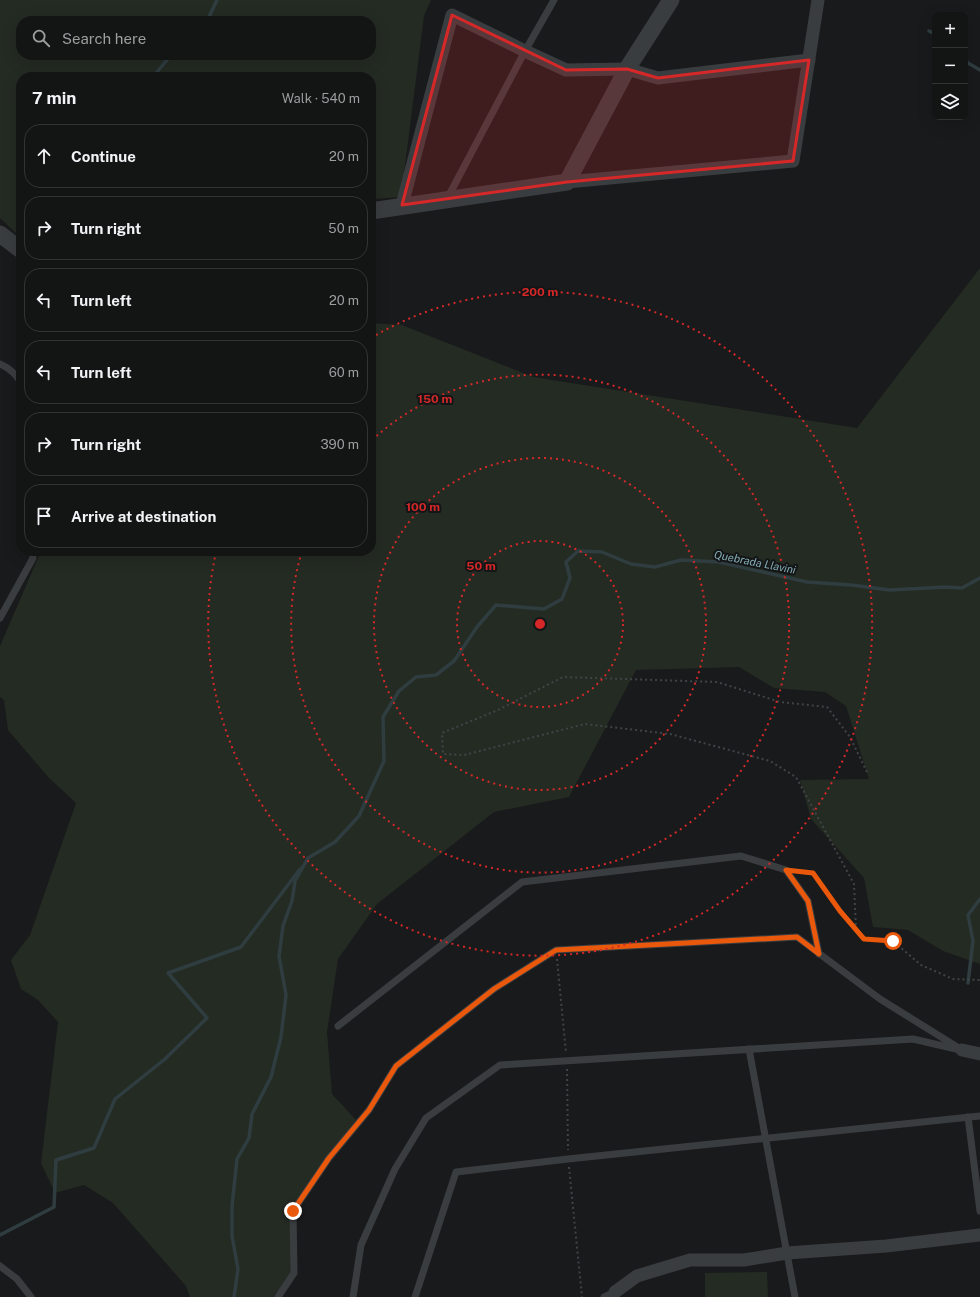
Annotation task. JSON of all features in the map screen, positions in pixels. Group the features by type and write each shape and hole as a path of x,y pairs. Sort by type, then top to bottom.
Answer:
{"street":[{"path":"567,182 627,69 671,0"},
{"path":"376,210 402,205 567,182 793,161 818,0"},
{"path":"402,205 452,15 566,70 627,69 658,78 809,60"},
{"path":"0,234 16,246"},
{"path":"962,1050 980,1054"},
{"path":"611,1295 637,1276 690,1260 744,1260 787,1253 886,1246 980,1235"}],"lane":[{"path":"447,199 525,51 554,0"},
{"path":"0,364 16,375"},
{"path":"0,618 33,556"},
{"path":"338,1026 522,882 741,856 786,870 808,901 819,954"},
{"path":"278,1297 294,1273 293,1211 329,1158 369,1110 396,1066 494,989 556,950 797,937 880,999 962,1050"},
{"path":"353,1297 360,1245 395,1169 426,1118 500,1065 749,1050 913,1038 962,1050"},
{"path":"749,1050 795,1297"},
{"path":"415,1297 456,1172 980,1116"},
{"path":"968,1117 980,1211"},
{"path":"0,1266 17,1279 30,1297"}],"path":[{"path":"856,930 854,884 796,777 770,761 670,734 585,724 464,755 443,754 442,733 498,710 563,677 717,682 780,702 827,707 850,737 867,772"},
{"path":"786,870 813,873 840,911 864,939 893,941 921,965 953,979 980,980"},
{"path":"556,950 566,1061 568,1159 582,1297"}],"highlighted area":[{"path":"452,15 566,70 627,69 658,78 809,60 793,161 567,182 402,205"}],"shaded area":[{"path":"0,0 431,0 424,16 401,197 376,199 376,72 16,72 16,233 0,218"},
{"path":"980,268 980,964 943,951 908,930 873,927 864,878 811,819 800,780 869,779 846,706 825,692 774,688 739,667 636,670 569,797 494,812 377,904 338,959 327,1032 332,1094 356,1120 297,1204 291,1275 273,1297 190,1297 186,1286 113,1203 84,1185 55,1193 41,1163 58,1022 38,1000 21,989 11,960 30,935 76,803 48,777 8,730 4,700 0,697 0,646 39,556 376,556 376,323 402,325 533,377 857,428"},
{"path":"767,1272 768,1297 705,1297 705,1273"}],"waterway":[{"path":"209,16 217,0"},
{"path":"157,72 167,60"},
{"path":"968,63 980,70"},
{"name":"Quebrada Llavini","path":"234,1297 238,1269 232,1236 232,1206 237,1159 249,1138 252,1114 271,1077 281,1037 286,995 279,956 283,926 292,901 295,881 308,858 335,842 359,816 384,761 383,717 399,691 416,677 436,675 454,661 477,627 496,605 544,609 562,599 570,578 566,562 578,551 602,552 631,564 655,567 681,560 719,562 807,582 851,585 890,590 946,587 962,588 980,578"},
{"path":"0,1235 54,1207 56,1160 94,1148 115,1099 165,1059 207,1018 168,973 241,947 300,869"},
{"path":"968,983 973,941 968,915 980,899"}],"route":[{"path":"293,1211 329,1158 369,1110 396,1066 494,989 556,950 797,937 819,954 808,901 786,870 813,873 840,911 864,939 893,941"}]}
